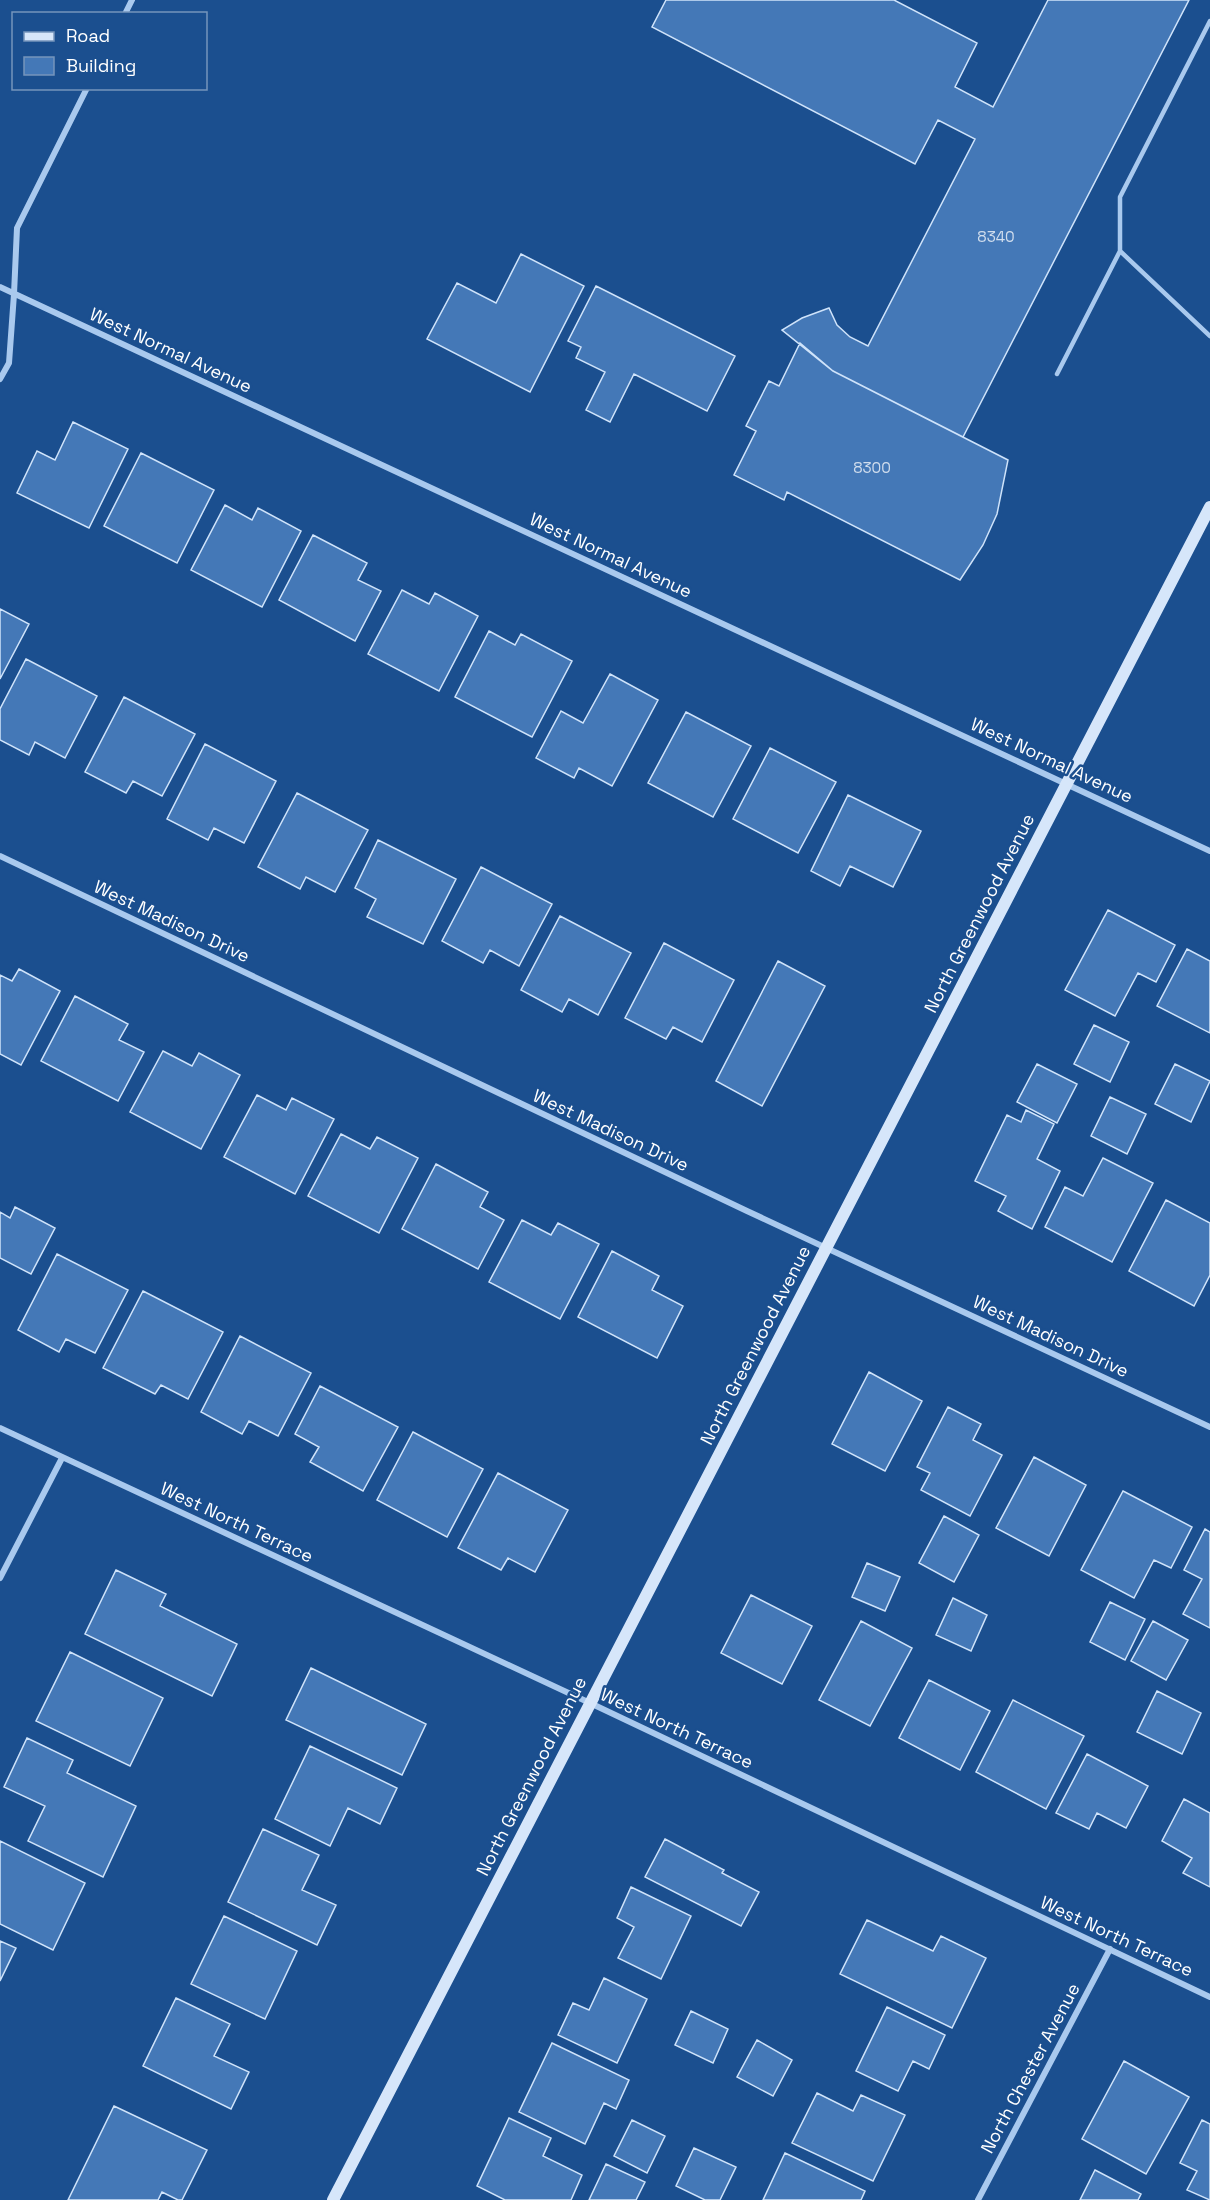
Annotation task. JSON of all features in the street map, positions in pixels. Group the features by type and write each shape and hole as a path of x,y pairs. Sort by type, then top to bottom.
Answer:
{"main road":[{"name":"North Greenwood Avenue","path":"333,2200 1210,507"}],"street":[{"path":"0,379 9,363 15,294 16,228 86,90"},
{"name":"West Normal Avenue","path":"0,287 1210,850"},
{"name":"West Madison Drive","path":"0,856 826,1248 1210,1427"},
{"name":"West North Terrace","path":"0,1428 590,1703 1210,1997"},
{"path":"0,1578 62,1458"},
{"name":"North Chester Avenue","path":"978,2200 1110,1949"}],"lane":[{"path":"1058,374 1120,251 1120,197 1210,21"},
{"path":"1120,251 1210,336"}],"building":[{"path":"666,0 894,0 977,43 955,87 993,107 1048,0 1189,0 963,437 833,371 782,330 802,318 829,308 837,325 850,337 868,346 975,139 938,120 915,164 652,27"},
{"path":"521,254 584,286 530,392 427,339 457,283 496,303"},
{"path":"596,286 735,356 707,411 634,374 610,422 586,410 605,372 576,358 581,347 568,341"},
{"path":"800,343 833,371 1008,460 997,514 983,545 960,580 787,492 784,500 734,475 756,431 746,426 769,381 779,386"},
{"path":"73,422 128,449 89,528 17,493 37,451 55,460"},
{"path":"141,453 214,490 177,563 104,526"},
{"path":"225,505 252,520 258,508 301,531 262,607 191,570"},
{"path":"313,535 367,563 358,580 381,591 355,641 279,600"},
{"path":"402,590 429,604 435,593 478,616 439,691 368,654"},
{"path":"0,609 29,624 0,679"},
{"path":"489,631 515,645 521,634 572,661 532,737 455,697"},
{"path":"26,659 97,696 65,758 35,742 29,755 0,740 0,709"},
{"path":"610,674 658,700 612,786 579,768 574,778 536,758 561,711 583,723"},
{"path":"124,697 195,734 162,796 133,781 126,793 85,772"},
{"path":"686,712 751,746 713,817 648,783"},
{"path":"205,744 276,781 244,843 214,828 208,840 167,819"},
{"path":"770,748 836,782 798,853 733,819"},
{"path":"297,793 368,830 335,892 306,877 300,889 258,867"},
{"path":"848,795 921,831 893,887 850,866 840,886 811,871"},
{"path":"378,840 456,879 423,944 367,917 376,899 355,888"},
{"path":"481,867 552,904 519,966 490,950 483,963 442,941"},
{"path":"1108,910 1175,945 1156,982 1138,973 1115,1016 1065,990"},
{"path":"560,916 631,953 598,1015 569,999 562,1012 521,990"},
{"path":"664,943 734,980 702,1042 673,1027 666,1039 625,1018"},
{"path":"1187,949 1210,961 1210,1033 1157,1006"},
{"path":"778,961 825,986 762,1106 716,1081"},
{"path":"19,969 60,991 21,1065 0,1054 0,975 12,981"},
{"path":"75,996 128,1024 119,1040 144,1052 118,1101 41,1061"},
{"path":"1094,1025 1129,1042 1110,1082 1074,1064"},
{"path":"163,1051 192,1066 199,1053 240,1075 201,1149 130,1112"},
{"path":"1037,1064 1077,1084 1057,1123 1017,1102"},
{"path":"1175,1064 1210,1081 1191,1122 1155,1104"},
{"path":"257,1095 286,1110 292,1098 334,1119 295,1194 224,1157"},
{"path":"1110,1097 1146,1114 1127,1154 1091,1136"},
{"path":"1026,1110 1054,1124 1037,1159 1060,1171 1032,1229 998,1211 1006,1196 975,1181 1007,1115 1021,1122"},
{"path":"341,1134 370,1149 377,1137 418,1158 379,1233 308,1196"},
{"path":"1103,1158 1153,1183 1112,1262 1045,1227 1065,1187 1083,1196"},
{"path":"436,1164 488,1192 480,1207 504,1220 478,1269 402,1229"},
{"path":"1166,1200 1210,1223 1210,1275 1194,1306 1129,1271"},
{"path":"15,1207 55,1228 31,1274 0,1258 0,1212 10,1218"},
{"path":"522,1220 551,1235 558,1223 599,1244 560,1319 489,1282"},
{"path":"612,1251 659,1276 652,1290 683,1306 657,1358 578,1317"},
{"path":"57,1254 128,1290 95,1353 66,1339 59,1352 18,1330"},
{"path":"143,1291 223,1332 188,1399 161,1385 155,1394 103,1368"},
{"path":"240,1336 311,1373 278,1436 249,1421 242,1434 201,1412"},
{"path":"869,1372 922,1401 885,1471 832,1444"},
{"path":"320,1386 398,1427 363,1491 310,1462 319,1447 295,1434"},
{"path":"948,1407 981,1424 973,1440 1002,1455 970,1516 921,1490 930,1473 917,1467"},
{"path":"413,1432 483,1469 447,1537 377,1500"},
{"path":"1034,1457 1086,1485 1049,1556 996,1528"},
{"path":"498,1473 568,1510 535,1572 508,1558 501,1570 458,1548"},
{"path":"1123,1491 1192,1527 1171,1568 1154,1560 1134,1598 1081,1570"},
{"path":"944,1516 979,1535 954,1582 919,1563"},
{"path":"1205,1529 1210,1532 1210,1628 1183,1614 1202,1579 1184,1570"},
{"path":"867,1563 900,1577 885,1611 852,1597"},
{"path":"116,1570 166,1594 160,1606 237,1644 212,1696 85,1634"},
{"path":"751,1595 812,1626 782,1684 721,1653"},
{"path":"953,1598 987,1615 971,1651 936,1635"},
{"path":"1110,1602 1145,1619 1125,1660 1090,1642"},
{"path":"861,1621 912,1648 870,1726 819,1700"},
{"path":"1153,1621 1188,1640 1166,1680 1131,1661"},
{"path":"70,1652 163,1698 130,1766 36,1721"},
{"path":"311,1668 426,1724 402,1775 286,1720"},
{"path":"929,1680 990,1711 960,1770 899,1738"},
{"path":"1157,1691 1201,1713 1182,1754 1137,1732"},
{"path":"1013,1700 1084,1736 1046,1809 976,1772"},
{"path":"27,1738 73,1760 67,1773 136,1806 103,1877 28,1841 45,1806 4,1787"},
{"path":"310,1746 397,1788 380,1824 348,1808 330,1846 275,1819"},
{"path":"1087,1754 1148,1786 1126,1828 1097,1813 1089,1829 1056,1813"},
{"path":"1184,1799 1210,1813 1210,1887 1183,1873 1192,1858 1162,1841"},
{"path":"263,1829 319,1855 302,1890 336,1905 317,1945 228,1902"},
{"path":"665,1839 724,1870 722,1873 759,1892 741,1926 645,1877"},
{"path":"0,1841 85,1883 53,1950 0,1924"},
{"path":"631,1887 691,1916 661,1979 618,1958 634,1927 617,1918"},
{"path":"224,1916 297,1951 265,2019 191,1984"},
{"path":"867,1920 933,1951 941,1936 986,1958 952,2028 840,1974"},
{"path":"0,1941 16,1948 0,1981"},
{"path":"604,1978 647,1999 617,2063 558,2035 573,2003 589,2010"},
{"path":"176,1998 230,2024 214,2056 249,2072 231,2109 143,2066"},
{"path":"887,2007 945,2035 929,2069 913,2061 898,2091 856,2071"},
{"path":"691,2011 728,2029 713,2063 675,2045"},
{"path":"757,2040 792,2060 773,2096 737,2077"},
{"path":"552,2043 629,2080 616,2109 604,2103 585,2144 519,2112"},
{"path":"1124,2061 1189,2097 1146,2174 1082,2139"},
{"path":"817,2093 853,2111 861,2095 905,2115 873,2181 792,2143"},
{"path":"114,2106 207,2150 182,2200 162,2192 158,2200 68,2200"},
{"path":"509,2118 551,2138 543,2156 582,2175 571,2200 505,2200 477,2186"},
{"path":"632,2120 665,2136 647,2173 614,2156"},
{"path":"1202,2120 1210,2124 1210,2200 1187,2190 1197,2171 1180,2163"},
{"path":"694,2148 736,2167 720,2200 705,2200 676,2186"},
{"path":"785,2153 865,2191 861,2200 763,2200"},
{"path":"606,2164 645,2182 636,2200 589,2200"},
{"path":"1095,2170 1141,2194 1138,2200 1080,2200"}]}
